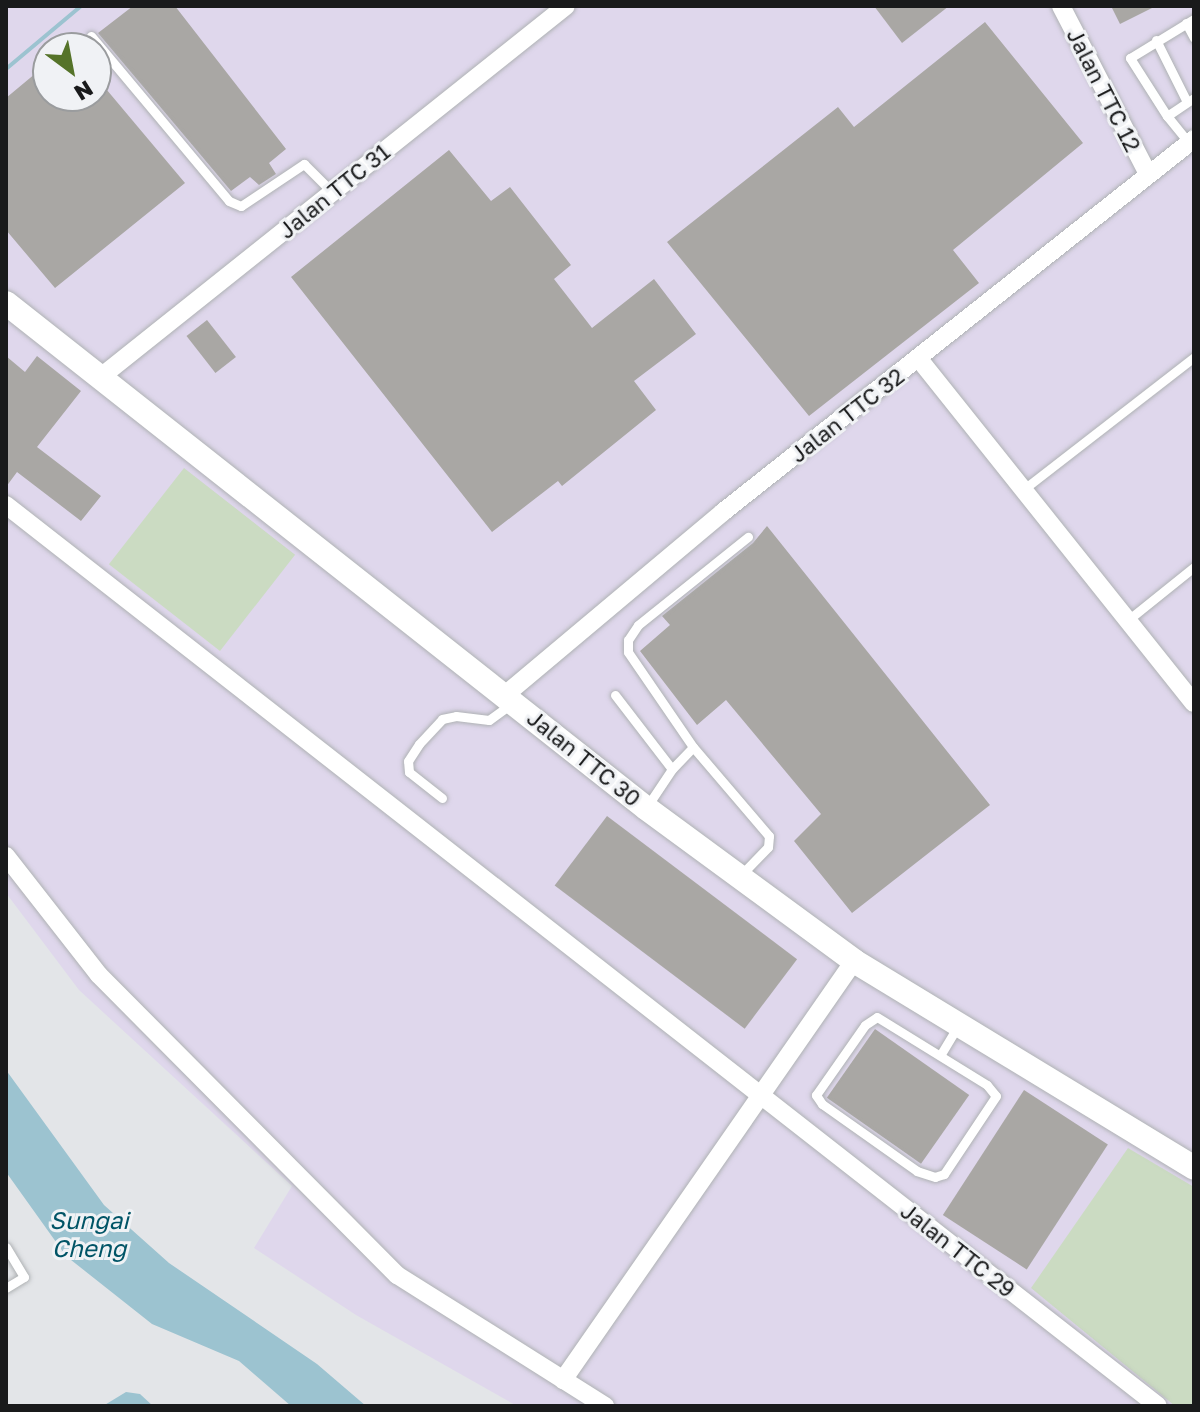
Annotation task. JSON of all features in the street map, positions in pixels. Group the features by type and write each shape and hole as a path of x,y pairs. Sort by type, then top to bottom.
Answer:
{"street":[{"name":"Jalan TTC 31","path":"102,376 566,6"},
{"name":"Jalan TTC 12","path":"1061,6 1148,174"},
{"name":"Jalan TTC 32","path":"509,699 723,512 1192,141"},
{"name":"Jalan TTC 30","path":"6,303 646,808 854,961 1194,1168"},
{"path":"919,359 1128,620 1188,683 1194,703"},
{"name":"Jalan TTC 29","path":"6,505 1158,1406"},
{"path":"6,856 99,975 397,1275 605,1406"},
{"path":"563,1380 758,1094 854,961"}],"lane":[{"path":"1192,141 1167,116 1130,58 1190,21 1194,38"},
{"path":"1156,40 1190,100 1167,116"},
{"path":"112,61 229,201 241,206 304,164 332,192"},
{"path":"1024,489 1194,357"},
{"path":"739,877 768,847 769,836 693,747 628,652 628,640 638,625 748,537"},
{"path":"1128,620 1194,567"},
{"path":"615,695 672,769"},
{"path":"442,798 409,772 408,761 419,744 442,719 456,716 489,720 509,699"},
{"path":"646,808 672,769 693,747"},
{"path":"877,1017 941,1054 987,1085 996,1096 948,1169 935,1177 917,1171 822,1104 816,1095 865,1025 877,1017"},
{"path":"941,1054 959,1025"},
{"path":"6,1247 24,1277 6,1288"}],"shaded area":[{"path":"6,6 1194,6 1194,1406 517,1406 356,1315 254,1248 292,1186 79,990 6,893"}],"green space":[{"path":"184,468 295,555 220,651 109,564"},
{"path":"1128,1148 1194,1187 1194,1406 1175,1406 1031,1288"}],"water":[{"name":"Sungai Cheng","path":"6,1070 104,1205 169,1263 317,1364 366,1406 291,1406 239,1361 152,1324 66,1256 6,1172"},
{"path":"126,1392 140,1394 153,1406 103,1406"}],"building":[{"path":"133,6 175,6 286,149 269,163 276,174 259,185 250,177 231,191 112,50 112,32 99,32"},
{"path":"874,6 949,6 902,43"},
{"path":"1111,6 1156,6 1120,24"},
{"path":"985,22 1083,143 953,250 979,283 809,416 667,242 838,107 854,127"},
{"path":"32,76 32,112 112,112 112,96 185,183 55,288 6,230 6,98"},
{"path":"449,150 491,201 510,187 571,265 554,279 592,328 654,279 696,334 634,381 656,410 562,486 558,481 492,532 291,277"},
{"path":"207,320 236,357 215,373 187,336"},
{"path":"6,356 25,372 37,356 81,391 37,447 101,496 81,521 17,472 6,487"},
{"path":"767,526 990,805 852,913 794,841 821,814 726,700 697,725 640,651 670,625 662,616 753,543"},
{"path":"607,816 797,959 745,1029 555,885"},
{"path":"875,1029 969,1095 921,1164 827,1098"},
{"path":"1024,1090 1108,1144 1027,1269 943,1215"}],"waterway":[{"path":"6,69 81,6"}]}
